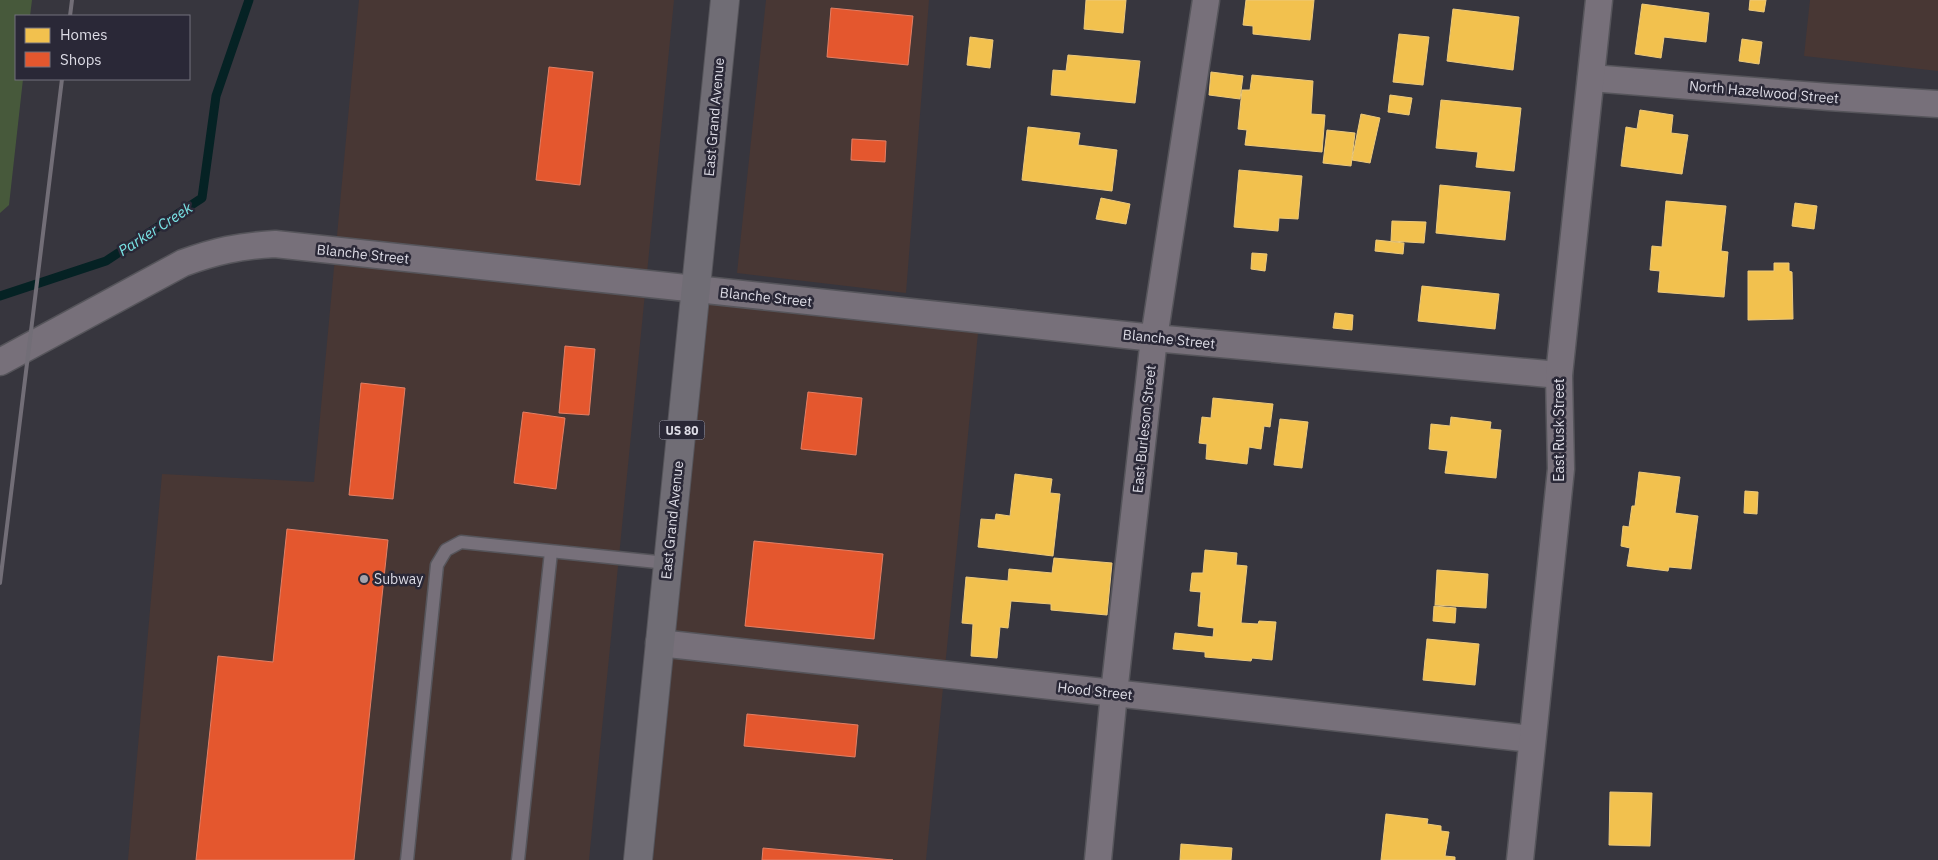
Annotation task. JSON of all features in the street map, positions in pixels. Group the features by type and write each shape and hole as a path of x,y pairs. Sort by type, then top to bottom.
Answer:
{"highway":[{"name":"East Grand Avenue","path":"638,860 658,643 697,290 725,0"}],"street":[{"name":"East Burleson Street","path":"1098,860 1114,693 1154,338 1206,0"},
{"name":"East Rusk Street","path":"1520,860 1561,469 1559,375 1599,0"},
{"name":"North Hazelwood Street","path":"1591,78 1938,104"},
{"name":"Blanche Street","path":"0,362 183,263 210,253 243,246 275,244 1154,338 1559,375"},
{"name":"Hood Street","path":"658,643 1532,739"}],"lane":[{"path":"406,860 437,565 446,550 461,542 667,563"},
{"path":"518,860 550,552"}],"shaded area":[{"path":"359,0 674,0 589,860 128,860 162,474 314,482"},
{"path":"766,0 929,0 906,293 737,273"},
{"path":"1810,0 1938,0 1938,71 1804,56"},
{"path":"710,286 980,313 926,860 653,860"}],"green space":[{"path":"0,0 32,0 30,15 15,15 15,80 23,80 9,205 0,213"}],"building: Homes":[{"path":"1086,0 1126,0 1123,33 1084,29"},
{"path":"1246,0 1314,0 1310,40 1253,34 1253,26 1243,25"},
{"path":"1750,0 1766,0 1764,12 1749,10"},
{"path":"1642,4 1709,13 1706,42 1664,37 1661,58 1635,54"},
{"path":"1453,9 1519,17 1513,70 1447,61"},
{"path":"1399,34 1429,37 1423,85 1393,82"},
{"path":"970,37 993,40 990,68 967,65"},
{"path":"1742,39 1762,42 1759,64 1739,61"},
{"path":"1068,55 1140,61 1135,103 1051,95 1053,70 1066,71"},
{"path":"1211,72 1243,76 1240,99 1209,95"},
{"path":"1252,75 1313,81 1311,114 1325,115 1322,152 1245,145 1247,130 1238,129 1242,90 1250,90"},
{"path":"1390,95 1412,98 1409,115 1388,112"},
{"path":"1441,100 1521,108 1514,171 1476,167 1478,152 1436,148"},
{"path":"1640,110 1673,115 1671,133 1688,135 1682,174 1621,166 1626,127 1637,129"},
{"path":"1361,114 1380,118 1370,163 1352,160"},
{"path":"1028,127 1080,133 1078,145 1117,150 1112,191 1022,180"},
{"path":"1327,130 1355,133 1351,166 1323,163"},
{"path":"1239,170 1302,176 1298,219 1279,218 1278,231 1234,227"},
{"path":"1440,185 1510,192 1505,240 1436,233"},
{"path":"1101,198 1130,204 1126,224 1096,219"},
{"path":"1666,201 1726,206 1721,251 1728,252 1724,297 1658,292 1660,271 1650,270 1652,246 1662,247"},
{"path":"1795,203 1817,206 1814,229 1792,226"},
{"path":"1392,221 1426,222 1424,243 1391,241"},
{"path":"1376,240 1404,243 1403,254 1375,251"},
{"path":"1252,253 1267,254 1265,271 1251,269"},
{"path":"1774,263 1789,263 1789,271 1792,272 1793,319 1748,320 1748,271 1774,271"},
{"path":"1422,286 1499,294 1495,329 1418,321"},
{"path":"1335,313 1353,315 1352,330 1333,328"},
{"path":"1213,398 1273,404 1270,427 1264,426 1261,449 1249,447 1247,464 1206,459 1207,444 1199,443 1202,417 1211,418"},
{"path":"1451,417 1491,422 1490,429 1501,430 1496,478 1445,473 1448,451 1429,449 1431,424 1450,426"},
{"path":"1280,419 1308,422 1302,468 1274,465"},
{"path":"1639,472 1680,477 1675,513 1698,516 1691,569 1669,567 1668,571 1627,566 1630,548 1621,546 1623,526 1629,527 1632,506 1635,506"},
{"path":"1015,474 1052,479 1050,493 1060,494 1053,556 978,547 981,519 995,520 996,514 1010,516"},
{"path":"1745,491 1758,492 1757,514 1744,513"},
{"path":"1205,550 1237,553 1236,565 1247,566 1241,623 1276,622 1272,660 1252,658 1251,661 1205,657 1205,652 1173,649 1175,633 1213,637 1214,628 1198,626 1201,592 1190,591 1192,573 1203,573"},
{"path":"1054,558 1112,563 1107,615 1051,610 1051,604 1011,601 1008,628 1000,627 997,658 971,656 973,624 962,623 966,577 1008,581 1009,569 1052,573"},
{"path":"1437,570 1488,574 1486,608 1435,605"},
{"path":"1434,606 1456,608 1455,623 1433,621"},
{"path":"1427,639 1479,644 1475,685 1423,680"},
{"path":"1610,792 1652,793 1650,846 1609,845"},
{"path":"1386,814 1428,819 1427,824 1441,826 1441,831 1449,832 1445,856 1455,857 1455,860 1381,860"},
{"path":"1181,844 1232,848 1231,860 1180,860"}],"building: Shops":[{"path":"831,8 913,16 908,65 827,57"},
{"path":"549,67 593,72 580,185 536,180"},
{"path":"852,139 886,141 885,162 851,160"},
{"path":"565,346 595,349 589,415 559,413"},
{"path":"361,383 405,388 393,499 349,495"},
{"path":"808,392 862,398 856,455 801,449"},
{"path":"523,412 565,418 556,489 514,483"},
{"path":"287,529 388,540 354,860 196,860 218,656 273,662"},
{"path":"754,541 883,554 874,639 745,626"},
{"path":"747,714 858,725 855,757 744,746"},
{"path":"763,848 893,860 762,860"}],"waterway":[{"name":"Parker Creek","path":"0,296 106,261 202,198 216,96 249,0"}],"railway":[{"path":"70,15 72,0"},
{"path":"0,583 62,80"}],"place":[{"name":"Subway","path":"364,579"}]}
